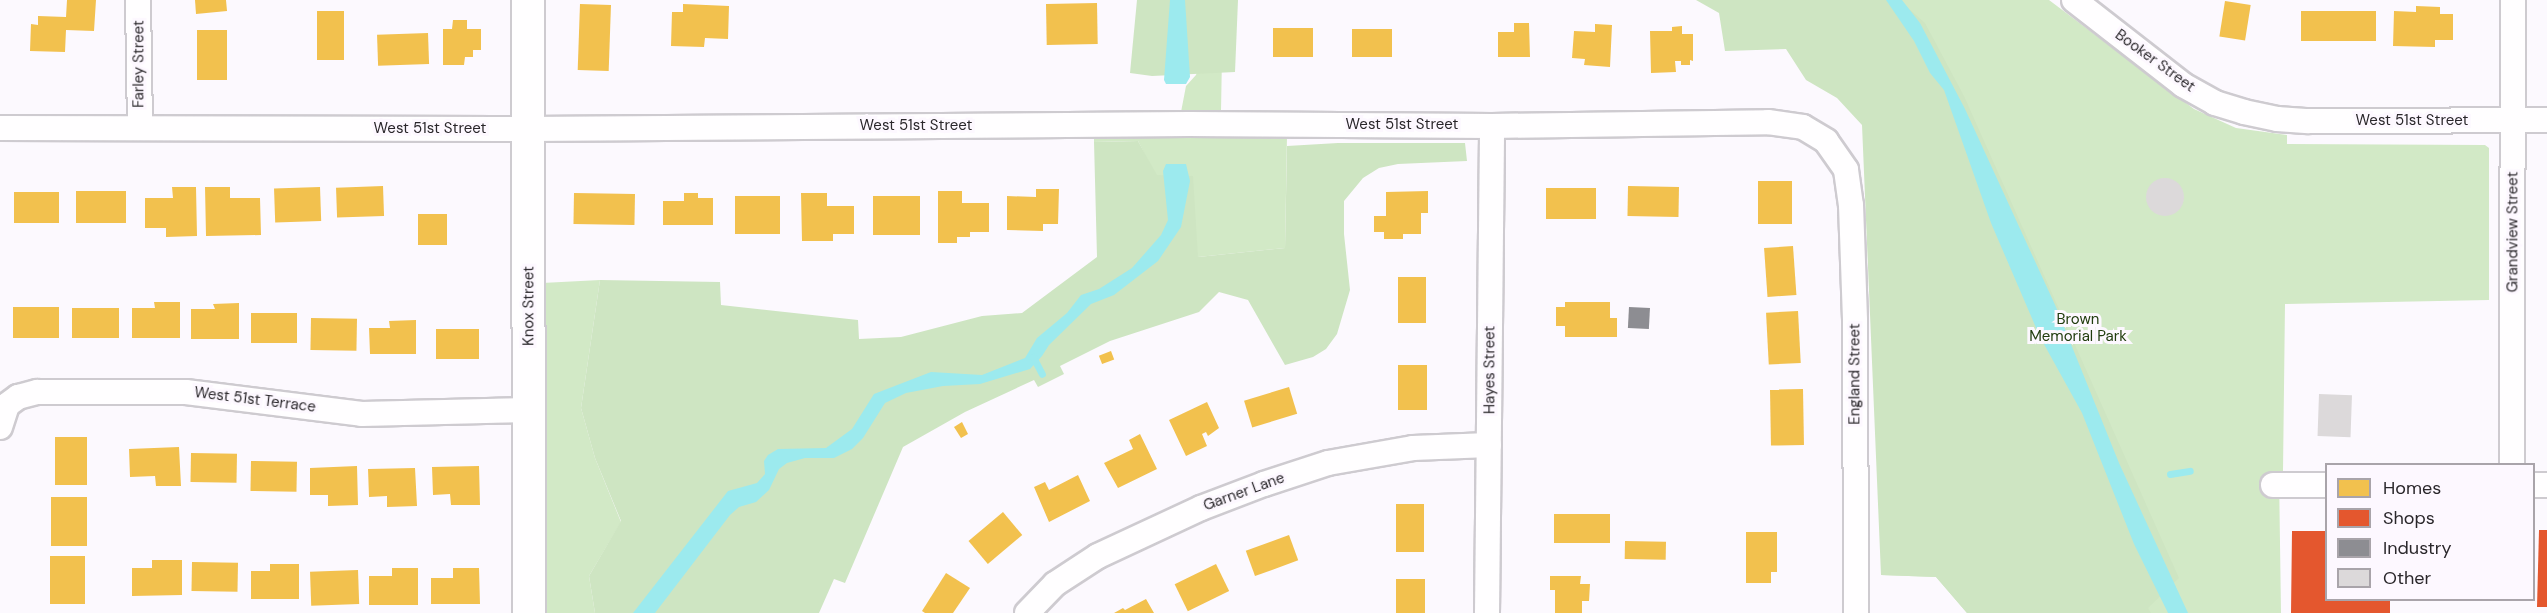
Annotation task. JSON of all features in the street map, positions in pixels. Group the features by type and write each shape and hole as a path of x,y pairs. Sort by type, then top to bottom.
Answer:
{"street":[{"name":"Farley Street","path":"138,0 140,128"},
{"name":"Knox Street","path":"528,0 529,613"},
{"name":"Booker Street","path":"2074,0 2183,85 2215,103 2277,119"},
{"name":"Grandview Street","path":"2512,463 2513,0"},
{"name":"West 51st Street","path":"2277,119 2547,120"},
{"name":"West 51st Street","path":"0,128 529,129 1189,124 1492,126 1768,122 1803,127 1826,141"},
{"name":"Hayes Street","path":"1487,613 1492,126"},
{"name":"England Street","path":"1826,141 1846,170 1851,205 1855,321 1856,613"},
{"name":"West 51st Terrace","path":"0,427 8,405 18,397 38,392 186,392 362,414 530,410"},
{"name":"Garner Lane","path":"1027,613 1054,584 1098,556 1201,508 1264,484 1328,463 1413,448 1489,445"},
{"path":"2273,485 2325,485"}],"green space":[{"path":"1137,0 1238,0 1235,72 1152,76 1130,73"},
{"path":"1696,0 1899,0 1925,23 1964,96 2179,578 2148,608 2151,613 1967,613 1936,577 1881,575 1862,125 1837,98 1806,80 1786,49 1725,51 1719,13"},
{"name":"Brown Memorial Park","path":"1898,0 2049,0 2194,109 2236,128 2287,135 2287,144 2485,145 2489,148 2489,300 2285,304 2283,471 2279,472 2281,613 1967,613 1936,577 1881,575"},
{"path":"1203,56 1222,57 1221,111 1181,112 1186,86 1196,75"},
{"path":"1094,134 1287,136 1285,248 1198,257 1138,141 1094,142"},
{"path":"1138,141 1157,175 1193,176 1198,257 1285,248 1287,146 1338,143 1465,143 1467,161 1398,164 1379,168 1363,178 1344,201 1344,234 1350,290 1337,334 1326,349 1313,357 1285,365 1248,300 1219,292 1199,312 1110,341 1060,366 1064,374 1038,387 1034,380 965,412 903,447 845,583 834,579 819,613 595,613 589,576 621,521 595,458 581,408 600,280 720,282 721,305 858,320 859,339 901,337 982,316 1022,313 1097,257 1094,142"},
{"path":"600,280 581,408 595,458 621,522 589,576 595,613 542,613 542,283"}],"water":[{"path":"1170,0 1185,0 1190,77 1186,84 1166,84 1164,80"},
{"path":"1886,0 1902,0 1920,23 1965,109 2056,307 2119,463 2188,613 2168,613 2134,544 2082,413 2040,337 1991,223 1944,90 1930,73 1914,41"},
{"path":"1166,164 1186,164 1190,181 1181,227 1158,261 1114,295 1091,304 1049,345 1030,369 980,384 943,386 906,393 885,403 863,438 852,449 834,458 805,458 787,463 779,469 769,490 756,502 739,507 730,515 655,613 633,613 728,491 757,483 765,474 764,461 768,455 778,449 826,448 852,429 874,394 931,372 982,375 1025,358 1037,338 1067,313 1081,295 1099,289 1132,268 1161,235 1168,220 1163,171"}],"building: Homes":[{"path":"67,0 96,0 94,31 66,30 65,52 30,51 31,24 38,25 38,16 66,17"},
{"path":"195,0 226,0 227,11 196,14"},
{"path":"2225,1 2251,5 2245,41 2219,37"},
{"path":"1097,3 1098,44 1047,45 1046,4"},
{"path":"580,4 611,5 609,71 578,70"},
{"path":"683,4 729,6 728,39 705,38 704,47 671,46 672,12 683,12"},
{"path":"2416,6 2440,7 2440,14 2453,14 2453,40 2435,40 2435,47 2393,46 2394,11 2416,12"},
{"path":"317,11 344,11 344,60 317,60"},
{"path":"2301,11 2376,11 2376,41 2301,41"},
{"path":"453,20 467,20 467,29 481,29 481,50 473,50 473,57 465,57 464,65 443,65 443,29 452,29"},
{"path":"1514,23 1529,23 1530,57 1498,57 1498,32 1514,32"},
{"path":"1595,24 1612,25 1610,67 1584,65 1585,59 1572,58 1574,31 1595,32"},
{"path":"1682,26 1682,34 1693,34 1693,61 1690,60 1690,65 1681,65 1681,61 1675,61 1676,72 1651,73 1650,31 1672,31 1672,27"},
{"path":"1273,28 1313,28 1313,57 1273,57"},
{"path":"1352,29 1392,29 1392,57 1352,57"},
{"path":"197,30 227,30 227,80 197,80"},
{"path":"428,33 429,64 378,66 377,35"},
{"path":"1758,181 1792,181 1792,224 1758,224"},
{"path":"383,186 384,216 337,218 336,188"},
{"path":"1628,186 1679,187 1678,217 1627,216"},
{"path":"172,187 196,187 197,236 166,237 166,228 145,228 145,198 173,198"},
{"path":"205,187 230,187 230,198 260,198 261,235 206,236"},
{"path":"320,187 321,221 275,223 274,189"},
{"path":"1546,188 1596,188 1596,219 1546,219"},
{"path":"1036,189 1059,189 1058,224 1043,224 1043,231 1007,230 1007,196 1036,197"},
{"path":"76,191 126,191 126,223 76,223"},
{"path":"938,191 962,191 962,203 989,203 989,232 970,232 970,237 957,237 957,243 938,243"},
{"path":"1428,191 1428,213 1421,213 1421,234 1403,234 1403,239 1384,239 1384,232 1374,232 1374,216 1386,216 1386,192"},
{"path":"14,192 59,192 59,223 14,223"},
{"path":"574,193 635,194 634,225 573,224"},
{"path":"684,193 698,193 698,198 713,198 713,225 663,225 663,201 684,201"},
{"path":"801,193 827,193 827,206 854,206 854,234 833,234 833,241 802,241"},
{"path":"735,196 780,196 780,234 735,234"},
{"path":"873,196 920,196 920,235 873,235"},
{"path":"418,214 447,214 447,245 418,245"},
{"path":"1793,246 1796,295 1767,297 1764,248"},
{"path":"1398,277 1426,277 1426,323 1398,323"},
{"path":"154,302 180,302 180,338 132,338 132,308 155,308"},
{"path":"1565,302 1610,302 1610,318 1617,318 1617,337 1565,337 1565,326 1556,326 1556,307 1565,307"},
{"path":"239,303 239,339 191,339 191,309 215,309 213,304"},
{"path":"13,307 59,307 59,338 13,338"},
{"path":"72,308 119,308 119,338 72,338"},
{"path":"1798,311 1801,363 1769,365 1766,313"},
{"path":"251,313 297,313 297,343 251,343"},
{"path":"311,318 357,319 356,351 310,350"},
{"path":"416,320 416,354 370,354 369,328 390,328 389,321"},
{"path":"436,329 479,329 479,359 436,359"},
{"path":"1111,351 1114,359 1102,364 1099,356"},
{"path":"1398,365 1427,365 1427,410 1398,410"},
{"path":"1289,387 1297,414 1252,428 1244,401"},
{"path":"1803,389 1804,445 1771,446 1770,390"},
{"path":"1207,402 1219,428 1208,436 1206,432 1202,434 1207,446 1186,456 1169,420"},
{"path":"962,422 968,434 961,438 954,427"},
{"path":"1140,434 1157,469 1118,488 1104,463 1133,449 1129,440"},
{"path":"55,437 87,437 87,485 55,485"},
{"path":"179,447 181,486 156,486 155,476 130,477 129,449"},
{"path":"191,453 237,454 236,483 190,482"},
{"path":"251,461 297,462 296,492 250,491"},
{"path":"357,466 358,505 328,506 328,495 310,495 310,468"},
{"path":"479,466 480,505 451,505 450,494 433,495 432,467"},
{"path":"415,468 417,506 387,507 387,496 369,497 368,469"},
{"path":"1078,475 1090,501 1049,522 1034,487 1045,482 1049,490"},
{"path":"51,497 87,497 87,546 51,546"},
{"path":"1396,504 1424,504 1424,552 1396,552"},
{"path":"1003,512 1022,535 988,564 969,541"},
{"path":"1554,514 1610,514 1610,543 1554,543"},
{"path":"1746,532 1777,532 1777,572 1771,572 1771,583 1746,583"},
{"path":"1289,535 1298,560 1255,576 1246,551"},
{"path":"1625,541 1666,542 1666,560 1625,559"},
{"path":"50,556 85,556 85,604 50,604"},
{"path":"152,560 182,560 182,595 132,596 132,568 152,568"},
{"path":"192,562 238,563 237,592 191,591"},
{"path":"270,564 299,564 299,599 251,599 251,571 270,571"},
{"path":"1216,564 1229,591 1188,611 1175,584"},
{"path":"392,568 418,568 418,605 369,605 369,576 392,576"},
{"path":"453,568 479,568 480,604 431,604 431,578 453,578"},
{"path":"358,570 359,604 311,606 310,572"},
{"path":"946,573 970,588 953,613 925,613 922,611"},
{"path":"1550,576 1581,576 1580,584 1590,584 1589,601 1582,601 1582,613 1555,613 1555,590 1550,590"},
{"path":"1396,579 1425,579 1425,613 1396,613"},
{"path":"1146,599 1154,613 1114,613 1123,608 1125,610"}],"building: Shops":[{"path":"2539,530 2547,530 2547,607 2537,607"},
{"path":"2292,531 2325,531 2325,601 2390,601 2390,613 2291,613"}],"building: Industry":[{"path":"1629,307 1650,308 1649,329 1628,328"}],"building: Other":[{"path":"2165,178 2178,184 2184,197 2178,210 2165,216 2152,210 2146,197 2152,184"},
{"path":"2319,394 2352,395 2351,437 2318,436"}],"waterway":[{"path":"1033,357 1042,374"},
{"path":"2170,474 2190,471"}]}
